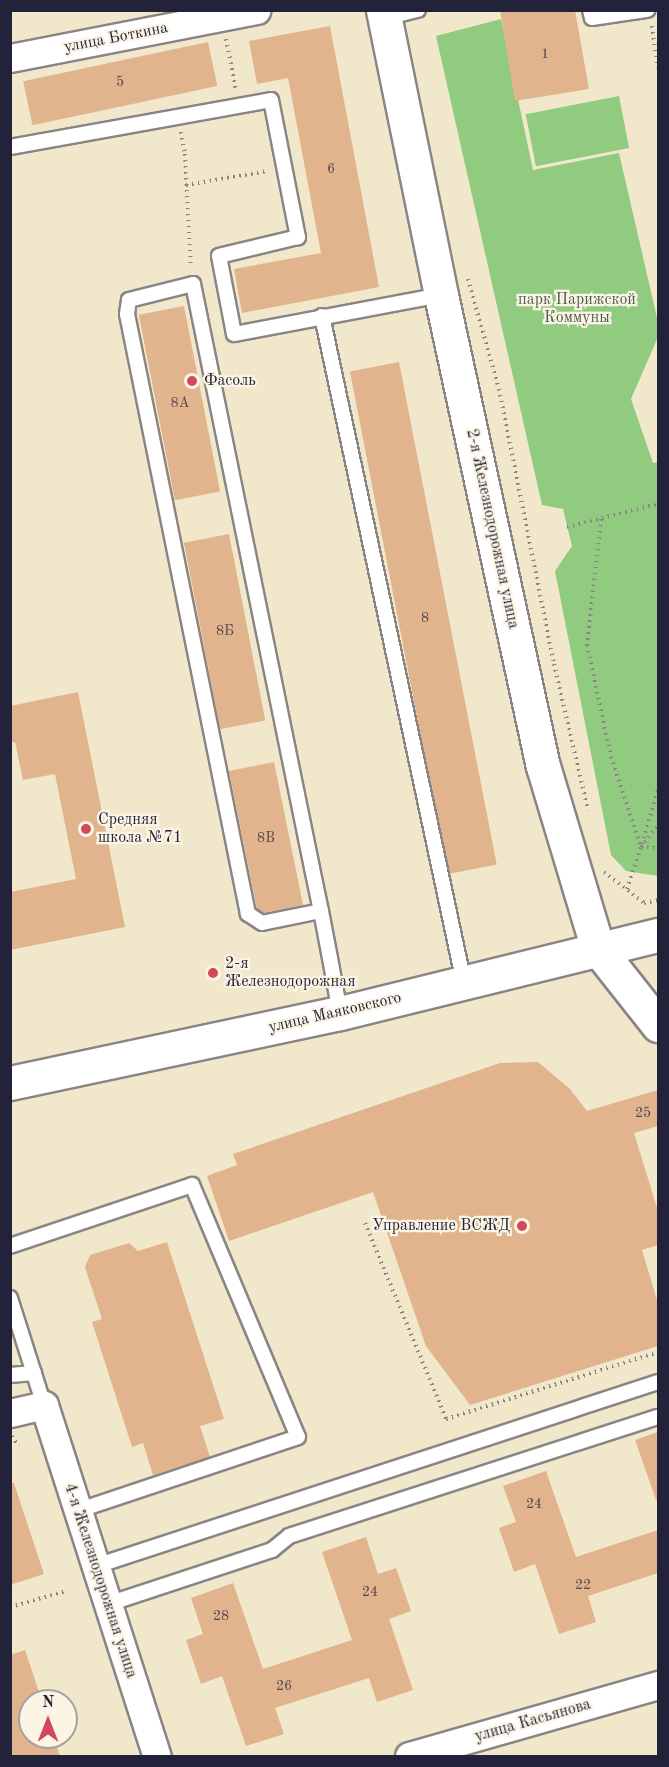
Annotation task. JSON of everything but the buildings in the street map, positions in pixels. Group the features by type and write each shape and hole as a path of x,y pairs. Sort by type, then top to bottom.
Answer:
{"main road":[{"name":"2-я Железнодорожная улица","path":"384,14 441,295 543,766 598,949 658,1025"},
{"name":"улица Маяковского","path":"10,1083 340,1013 658,935"}],"street":[{"name":"улица Боткина","path":"10,58 256,10"},
{"name":"4-я Железнодорожная улица","path":"44,1405 157,1756"},
{"path":"10,1413 44,1405"},
{"name":"улица Касьянова","path":"409,1756 658,1685"}],"lane":[{"path":"384,14 418,10"},
{"path":"590,10 592,18 649,16"},
{"path":"10,147 271,100 297,237 219,256 234,334 441,295"},
{"path":"321,911 262,923 248,914 127,314 129,300 193,284 321,911 340,1013"},
{"path":"322,316 464,983"},
{"path":"10,1246 192,1185 298,1437 77,1511"},
{"path":"10,1298 44,1405"},
{"path":"10,1375 34,1373"},
{"path":"96,1566 658,1382"},
{"path":"108,1604 272,1550 289,1536 658,1418"}],"path":[{"path":"649,16 658,69"},
{"path":"222,17 239,106"},
{"path":"178,117 185,154 188,247 193,284"},
{"path":"186,185 284,168"},
{"path":"468,278 499,389 557,676 589,814"},
{"path":"567,527 658,504"},
{"path":"601,519 587,645 611,757 640,848"},
{"path":"627,890 628,879 658,790"},
{"path":"640,848 658,825"},
{"path":"640,848 658,848"},
{"path":"603,871 644,903 658,900"},
{"path":"365,1223 446,1419 658,1352"},
{"path":"10,1435 18,1446"},
{"path":"10,1607 66,1591"}],"green space":[{"name":"парк Парижской Коммуны","path":"501,19 533,170 619,153 658,322 658,337 631,399 653,463 658,462 658,876 626,871 611,855 555,571 572,546 563,509 542,505 436,36"},
{"path":"619,96 629,148 536,166 526,114"}],"place":[{"name":"Фасоль","path":"192,381"},
{"name":"Средняя школа №71","path":"86,829"},
{"name":"2-я Железнодорожная","path":"213,973"},
{"name":"Управление ВСЖД","path":"522,1226"}]}
